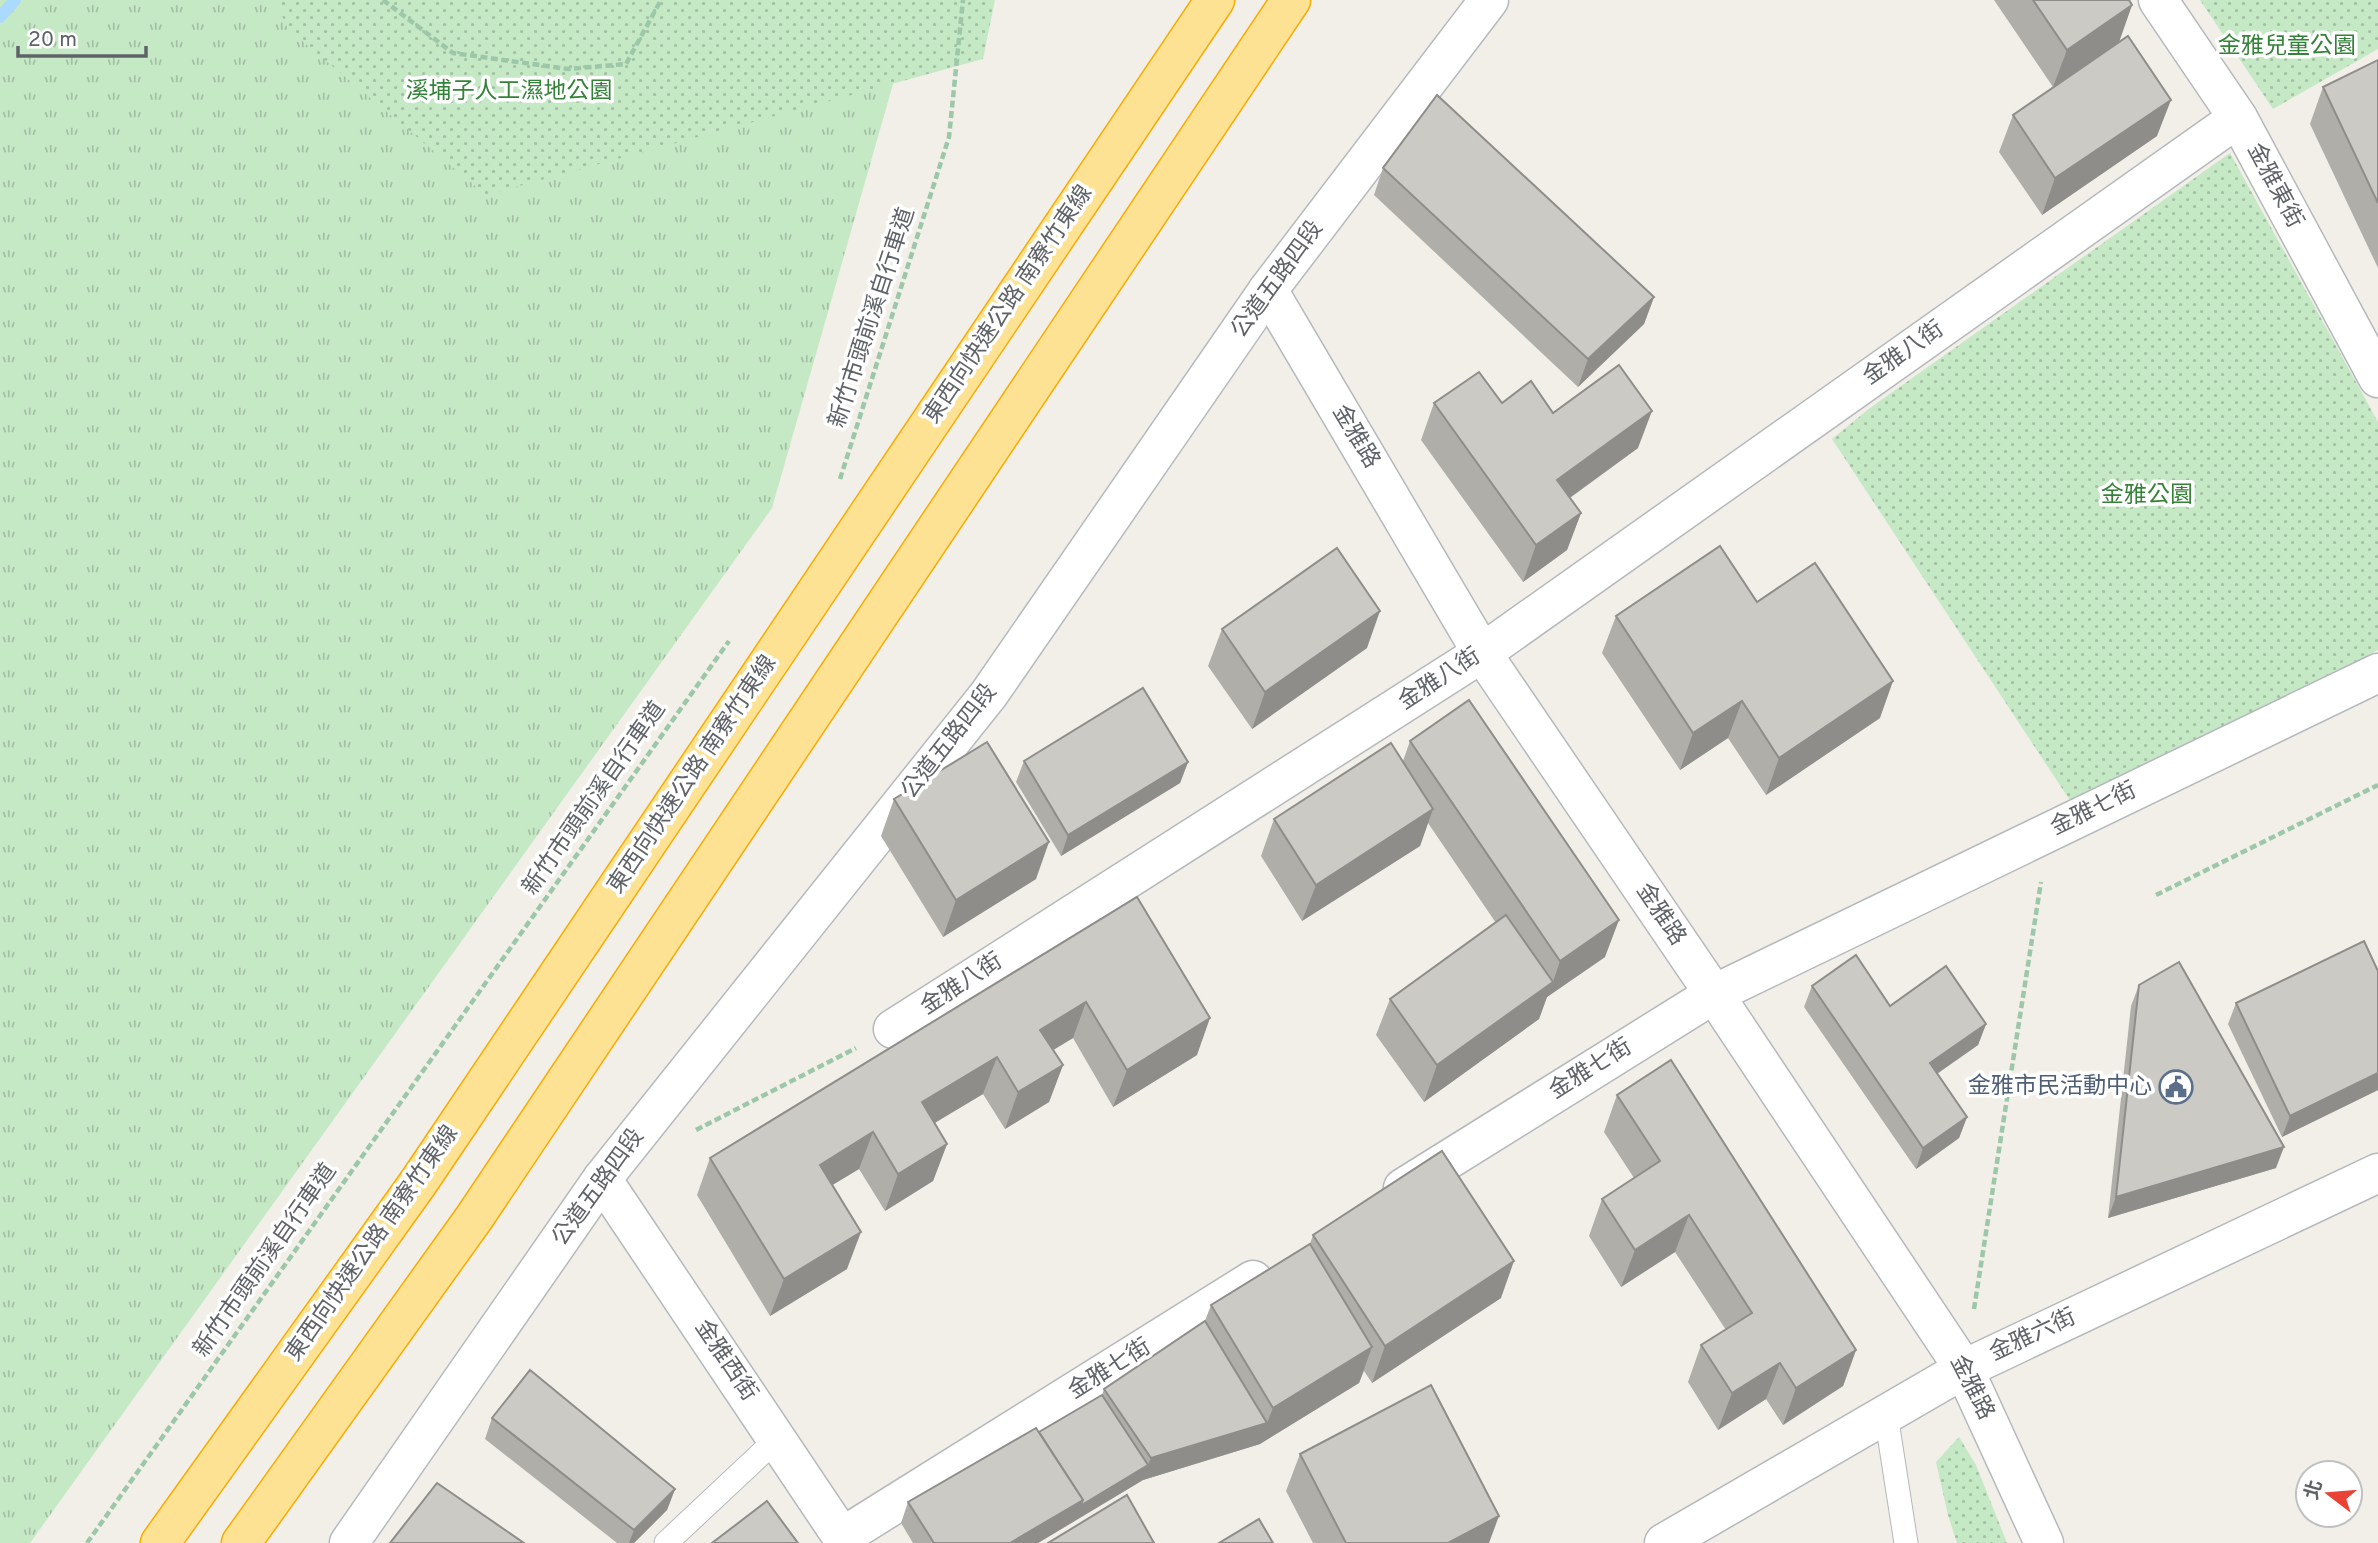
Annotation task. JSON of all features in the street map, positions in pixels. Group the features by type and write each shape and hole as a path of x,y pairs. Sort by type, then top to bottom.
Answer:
{"highway":[{"name":"東西向快速公路 南寮竹東線","path":"160,1543 418,1183 1215,0"},
{"path":"242,1543 474,1218 1291,0"}],"street":[{"name":"公道五路四段","path":"349,1543 602,1179 989,694 1268,290 1489,0"},
{"name":"金雅東街","path":"2158,0 2238,118 2378,378"},
{"name":"金雅八街","path":"893,1029 1482,653 2238,118"},
{"name":"金雅路","path":"1268,290 1482,653 1964,1369 2044,1543"},
{"name":"金雅七街","path":"1372,1206 1714,994 2378,673"},
{"name":"金雅六街","path":"1664,1543 1964,1369 2378,1172"},
{"name":"金雅西街","path":"602,1179 844,1540"},
{"name":"金雅七街","path":"844,1540 1278,1265"}],"lane":[{"path":"1886,1415 1906,1543"},
{"path":"666,1543 778,1438"}],"path":[{"path":"383,0 453,53 568,69 626,64 662,0"},
{"name":"新竹市頭前溪自行車道","path":"836,491 949,137 963,0"},
{"name":"新竹市頭前溪自行車道","path":"88,1543 732,638"},
{"path":"2155,895 2378,785"},
{"path":"1964,1369 2049,832"},
{"path":"687,1135 893,1029"}],"green space":[{"path":"0,0 917,0 772,508 30,1543 0,1543"},
{"name":"溪埔子人工濕地公園","path":"275,0 995,0 983,59 486,195 288,29"},
{"name":"金雅兒童公園","path":"2200,0 2378,0 2378,49 2273,109"},
{"name":"金雅公園","path":"2230,153 2378,422 2378,650 2073,805 1832,439 1870,408"},
{"path":"1959,1437 1976,1465 2007,1543 1957,1543 1936,1462"}],"building":[{"path":"2033,0 2129,0 2132,5 2067,50"},
{"path":"2128,36 2171,100 2055,178 2013,115"},
{"path":"2378,60 2378,203 2323,87"},
{"path":"1437,95 1654,297 1588,359 1383,168"},
{"path":"1619,365 1652,411 1557,480 1581,513 1536,545 1434,403 1479,372 1502,403 1531,381 1553,413"},
{"path":"1720,546 1757,602 1815,563 1893,681 1779,758 1742,701 1693,733 1616,616"},
{"path":"1337,548 1380,611 1265,692 1222,629"},
{"path":"1143,688 1188,762 1068,835 1024,761"},
{"path":"1469,700 1619,920 1560,961 1410,741"},
{"path":"987,742 1049,842 956,900 894,799"},
{"path":"1391,743 1433,809 1316,885 1274,819"},
{"path":"1137,897 1210,1018 1127,1070 1086,1002 1040,1030 1063,1065 1018,1092 997,1057 922,1102 947,1144 898,1174 873,1132 820,1165 861,1232 784,1279 710,1158"},
{"path":"1506,915 1553,982 1437,1065 1390,999"},
{"path":"2364,941 2378,971 2378,1073 2290,1116 2236,1003"},
{"path":"1856,955 1890,1006 1946,966 1986,1024 1930,1063 1967,1117 1923,1148 1812,986"},
{"name":"金雅市民活動中心","path":"2179,962 2284,1147 2116,1197 2139,985"},
{"path":"1671,1060 1856,1350 1796,1388 1780,1363 1732,1393 1701,1345 1752,1313 1689,1215 1635,1250 1602,1199 1660,1161 1617,1095"},
{"path":"1442,1151 1514,1261 1385,1346 1313,1235"},
{"path":"1310,1244 1372,1347 1273,1408 1211,1305"},
{"path":"1205,1321 1267,1423 1151,1458 1104,1389"},
{"path":"530,1370 675,1489 634,1530 492,1418"},
{"path":"1431,1385 1499,1516 1448,1543 1346,1543 1300,1454"},
{"path":"1102,1395 1148,1465 1080,1506 1083,1500 1039,1432"},
{"path":"1036,1428 1083,1500 1010,1543 934,1543 908,1502"},
{"path":"437,1483 524,1543 390,1543"},
{"path":"1127,1495 1154,1543 1048,1543"},
{"path":"767,1501 798,1543 712,1543"},
{"path":"1259,1519 1273,1543 1219,1543"}],"waterway":[{"path":"0,17 15,0"}],"place":[{"name":"金雅市民活動中心","path":"2176,1087"}]}
